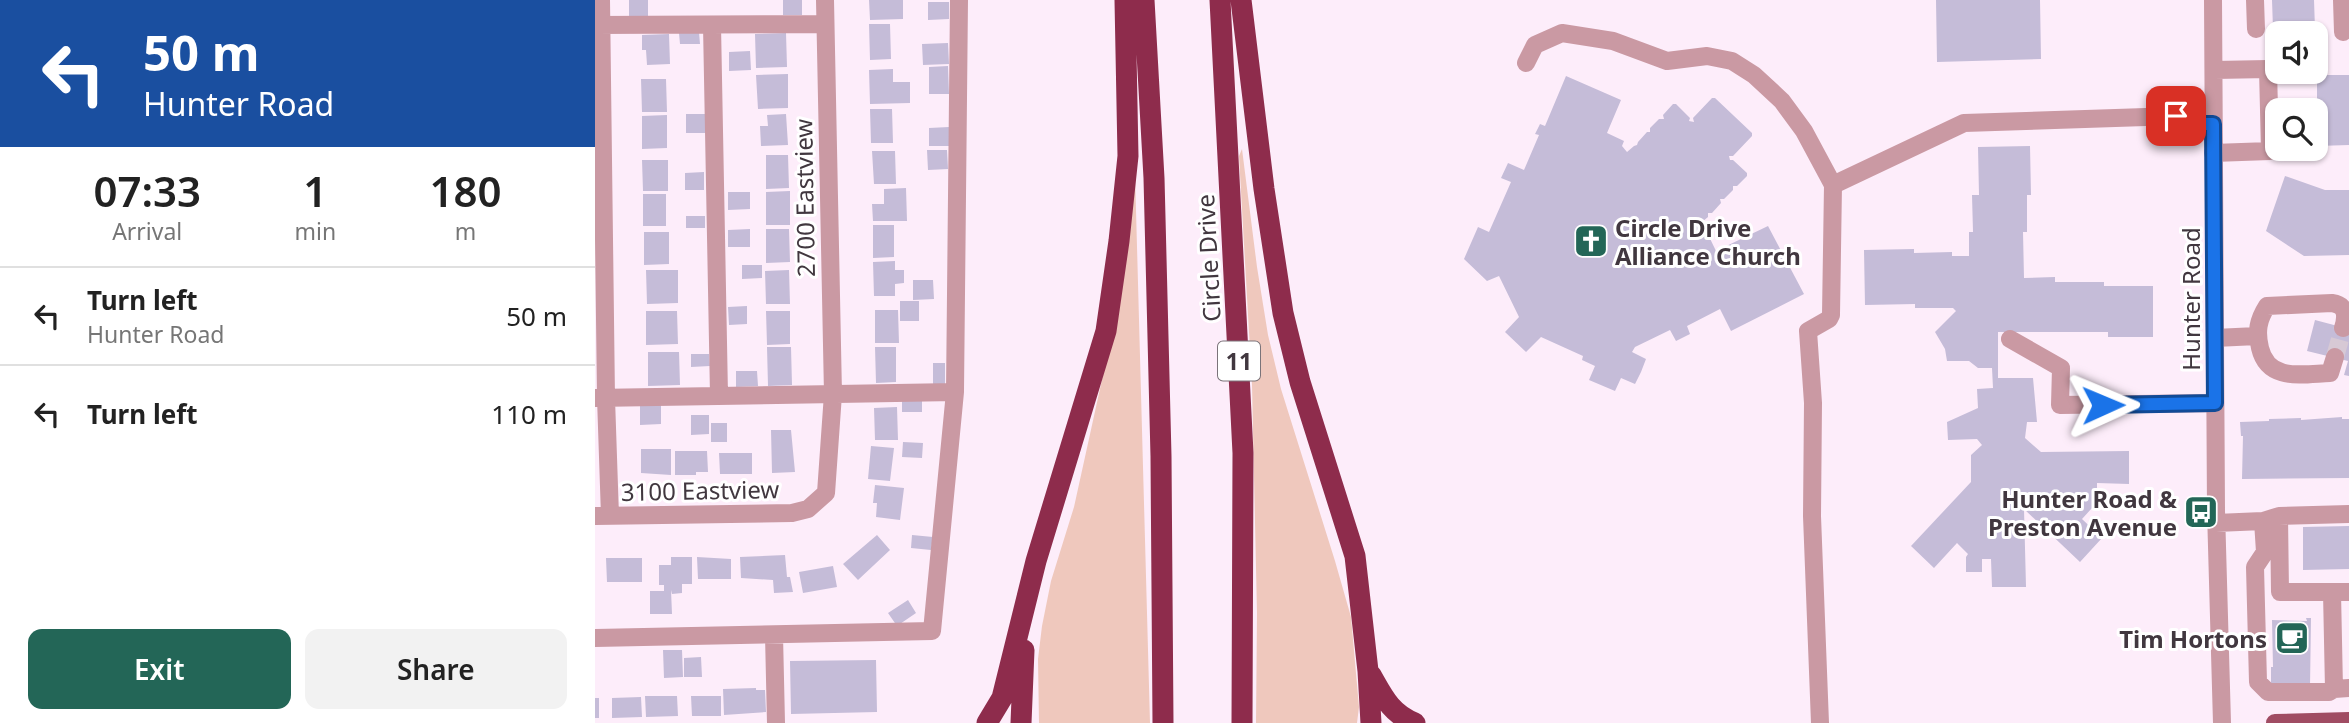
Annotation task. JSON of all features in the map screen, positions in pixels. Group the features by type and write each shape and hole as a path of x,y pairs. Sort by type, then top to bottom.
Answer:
{"highway":[{"path":"987,723 1002,698 1036,561 1106,331 1128,156 1125,0"},
{"name":"Circle Drive","path":"1144,0 1154,178 1161,456 1163,723"},
{"name":"Circle Drive","path":"1220,0 1243,453 1242,723"},
{"path":"1241,0 1264,189 1283,313 1300,382 1355,556 1371,723"},
{"path":"1021,723 1024,654 1036,561"},
{"path":"1368,671 1389,707 1402,718 1415,723"}],"main road":[{"path":"2275,723 2349,721"}],"street":[{"path":"601,0 598,25 603,516"},
{"name":"2700 Eastview","path":"825,0 833,394"},
{"path":"595,638 932,631 955,392 959,0"},
{"name":"Hunter Road","path":"2213,0 2216,523 2222,723"},
{"path":"2255,0 2256,29"},
{"path":"2342,0 2343,32"},
{"path":"598,25 825,24"},
{"path":"712,25 719,395"},
{"path":"1526,63 1535,45 1562,33 1613,41 1667,61 1707,56 1732,61 1753,75 1782,101 1804,131 1833,184 1831,316 1808,331 1813,403 1812,516 1820,723"},
{"path":"2213,153 2270,151 2268,69 2215,70"},
{"path":"1833,184 1965,123 2176,116 2192,124 2213,124"},
{"path":"2335,357 2330,373 2289,374 2273,369 2263,360 2257,336 2259,318 2267,306 2340,304 2344,308 2346,318 2343,328"},
{"path":"2215,338 2257,336"},
{"path":"2010,339 2061,368 2060,405 2215,403"},
{"path":"601,398 955,392"},
{"name":"3100 Eastview","path":"603,516 792,513 809,509 826,492 833,394"},
{"path":"2216,523 2349,514"},
{"path":"2271,518 2280,592 2340,592 2342,688 2329,692 2269,692 2258,681 2255,567 2265,552 2271,518"},
{"path":"774,635 776,723"}],"shaded area":[{"path":"1242,149 1268,335 1281,389 1351,617 1359,707 1357,723 1256,723 1257,613 1252,385 1239,156"},
{"path":"1135,173 1150,723 1039,723 1038,659 1042,626 1051,581 1074,507 1114,325"}],"building":[{"path":"629,0 648,0 648,18 629,18"},
{"path":"783,0 802,0 802,15 783,15"},
{"path":"869,0 903,0 903,19 870,20"},
{"path":"1936,0 2040,0 2041,59 1937,62"},
{"path":"2272,0 2314,0 2315,21 2273,21"},
{"path":"928,2 949,2 949,19 928,20"},
{"path":"869,24 890,24 891,59 870,60"},
{"path":"699,32 700,44 680,44 679,33"},
{"path":"786,33 787,67 756,68 755,34"},
{"path":"669,34 670,64 647,65 646,50 642,50 642,35"},
{"path":"948,43 949,64 923,65 922,44"},
{"path":"750,51 751,70 729,71 729,52"},
{"path":"948,66 949,94 929,94 929,67"},
{"path":"893,69 893,82 910,82 910,103 870,104 869,70"},
{"path":"788,74 788,108 758,109 756,75"},
{"path":"2328,75 2349,75 2349,145 2328,146 2328,98 2317,98 2317,84 2328,84"},
{"name":"Circle Drive Alliance Church","path":"1566,76 1621,100 1607,133 1624,141 1622,146 1627,152 1650,132 1650,128 1659,119 1664,119 1663,115 1673,104 1690,118 1689,121 1694,122 1693,118 1715,98 1752,136 1733,156 1729,156 1747,176 1737,186 1733,186 1733,190 1724,199 1720,199 1721,203 1712,213 1708,213 1708,217 1702,222 1716,251 1768,226 1804,294 1731,331 1720,309 1687,326 1690,334 1676,341 1670,330 1635,347 1632,352 1646,359 1641,372 1635,384 1621,378 1615,391 1589,380 1595,366 1582,360 1583,356 1541,337 1526,352 1505,332 1519,317 1499,276 1487,281 1464,259 1478,227 1489,232 1511,182 1501,178 1508,163 1524,170 1539,135 1535,134 1540,124 1545,126"},
{"path":"641,79 666,79 667,112 642,112"},
{"path":"870,109 892,109 893,143 871,143"},
{"path":"686,114 706,114 706,133 686,133"},
{"path":"786,114 788,145 761,146 760,126 768,126 767,115"},
{"path":"667,115 667,148 642,149 642,116"},
{"path":"949,127 949,146 929,146 929,128"},
{"path":"2030,146 2031,195 2027,195 2027,232 2023,232 2024,278 2055,277 2055,282 2104,282 2104,286 2153,286 2153,337 2108,337 2108,332 1998,332 1998,378 2033,378 2037,422 2027,422 2025,438 2041,452 2129,451 2129,484 2097,483 2097,494 2104,495 2104,508 2092,508 2082,519 2102,538 2080,562 2024,509 2026,587 1992,587 1991,559 1982,559 1982,572 1966,572 1968,554 1957,543 1934,568 1911,546 1971,482 1971,455 1982,445 1977,439 1948,440 1947,422 1978,408 1977,389 1993,388 1992,368 1978,368 1969,361 1947,361 1945,349 1935,332 1956,311 1953,308 1915,308 1915,304 1865,305 1864,250 1914,249 1914,253 1952,252 1952,256 1969,256 1969,232 1973,232 1972,195 1979,195 1978,147"},
{"path":"927,150 947,150 948,169 928,170"},
{"path":"872,151 895,151 896,184 874,184"},
{"path":"766,155 788,155 789,188 766,189"},
{"path":"642,160 668,160 668,191 643,191"},
{"path":"704,172 704,190 685,190 685,173"},
{"path":"2285,176 2325,190 2349,190 2349,255 2304,256 2266,231"},
{"path":"906,188 907,221 873,221 872,204 884,204 884,189"},
{"path":"790,191 790,225 766,225 766,192"},
{"path":"728,192 750,192 750,209 728,210"},
{"path":"643,194 666,194 666,226 643,226"},
{"path":"686,216 705,216 705,228 686,228"},
{"path":"873,225 894,225 894,257 873,258"},
{"path":"750,229 750,247 728,247 728,230"},
{"path":"766,229 789,229 790,262 766,263"},
{"path":"644,232 669,232 669,264 644,265"},
{"path":"895,261 895,270 904,270 904,283 895,284 895,296 874,296 873,262"},
{"path":"742,265 762,265 762,278 742,279"},
{"path":"646,270 678,270 678,303 647,304"},
{"path":"789,270 790,304 766,304 765,271"},
{"path":"913,280 933,280 934,299 913,300"},
{"path":"900,301 919,301 919,321 900,321"},
{"path":"747,306 747,324 729,325 728,307"},
{"path":"875,310 898,310 899,343 875,343"},
{"path":"646,311 677,311 678,344 646,345"},
{"path":"766,311 790,311 790,344 767,345"},
{"path":"2315,320 2349,329 2349,376 2344,375 2348,361 2307,351"},
{"path":"767,347 791,347 792,385 768,386"},
{"path":"875,347 896,347 896,382 876,383"},
{"path":"648,352 679,352 680,385 648,386"},
{"path":"691,354 709,354 710,366 691,367"},
{"path":"933,363 945,363 945,384 933,384"},
{"path":"736,371 757,371 758,386 736,387"},
{"path":"902,399 922,399 922,412 902,412"},
{"path":"661,405 661,424 640,425 640,406"},
{"path":"897,407 898,440 875,440 874,408"},
{"path":"691,415 709,415 709,434 691,435"},
{"path":"2342,417 2349,419 2349,478 2242,479 2243,436 2240,422"},
{"path":"711,423 727,423 727,442 711,442"},
{"path":"771,430 791,430 795,472 772,473"},
{"path":"903,442 923,443 922,458 902,457"},
{"path":"871,446 894,448 890,481 868,479"},
{"path":"641,449 671,449 671,475 641,473"},
{"path":"675,451 707,451 708,472 675,475"},
{"path":"719,453 752,453 752,474 720,474"},
{"path":"875,485 904,488 900,520 876,517 877,503 873,503"},
{"path":"2349,526 2349,569 2303,570 2303,527"},
{"path":"877,535 890,550 858,580 843,564"},
{"path":"912,535 933,537 931,550 911,548"},
{"path":"785,555 787,577 790,577 793,592 774,593 773,580 741,578 740,557"},
{"path":"671,557 692,557 692,584 682,584 682,593 672,594 671,590 672,614 650,614 650,591 664,591 664,585 659,585 659,565 671,565"},
{"path":"697,557 731,559 731,579 698,579"},
{"path":"606,558 642,558 642,582 607,582"},
{"path":"833,566 837,587 803,593 799,572"},
{"path":"908,600 916,613 897,626 888,613"},
{"name":"Tim Hortons","path":"2306,618 2311,618 2310,687 2271,687 2272,620 2307,621"},
{"path":"663,650 682,650 683,677 664,678"},
{"path":"701,657 702,677 684,677 684,658"},
{"path":"876,660 877,712 791,714 790,661"},
{"path":"723,689 765,690 766,712 724,715"},
{"path":"645,696 677,696 678,716 646,717"},
{"path":"691,696 721,696 721,716 692,716"},
{"path":"641,697 642,717 612,718 612,698"},
{"path":"595,698 599,698 599,718 595,718"}],"tunnel":[{"path":"2335,357 2343,328"}],"place":[{"name":"Circle Drive Alliance Church","path":"1591,241"},
{"name":"Hunter Road & Preston Avenue","path":"2201,512"},
{"name":"Tim Hortons","path":"2292,638"}],"route":[{"path":"2103,405 2215,403 2213,124 2192,124 2176,116"}]}
